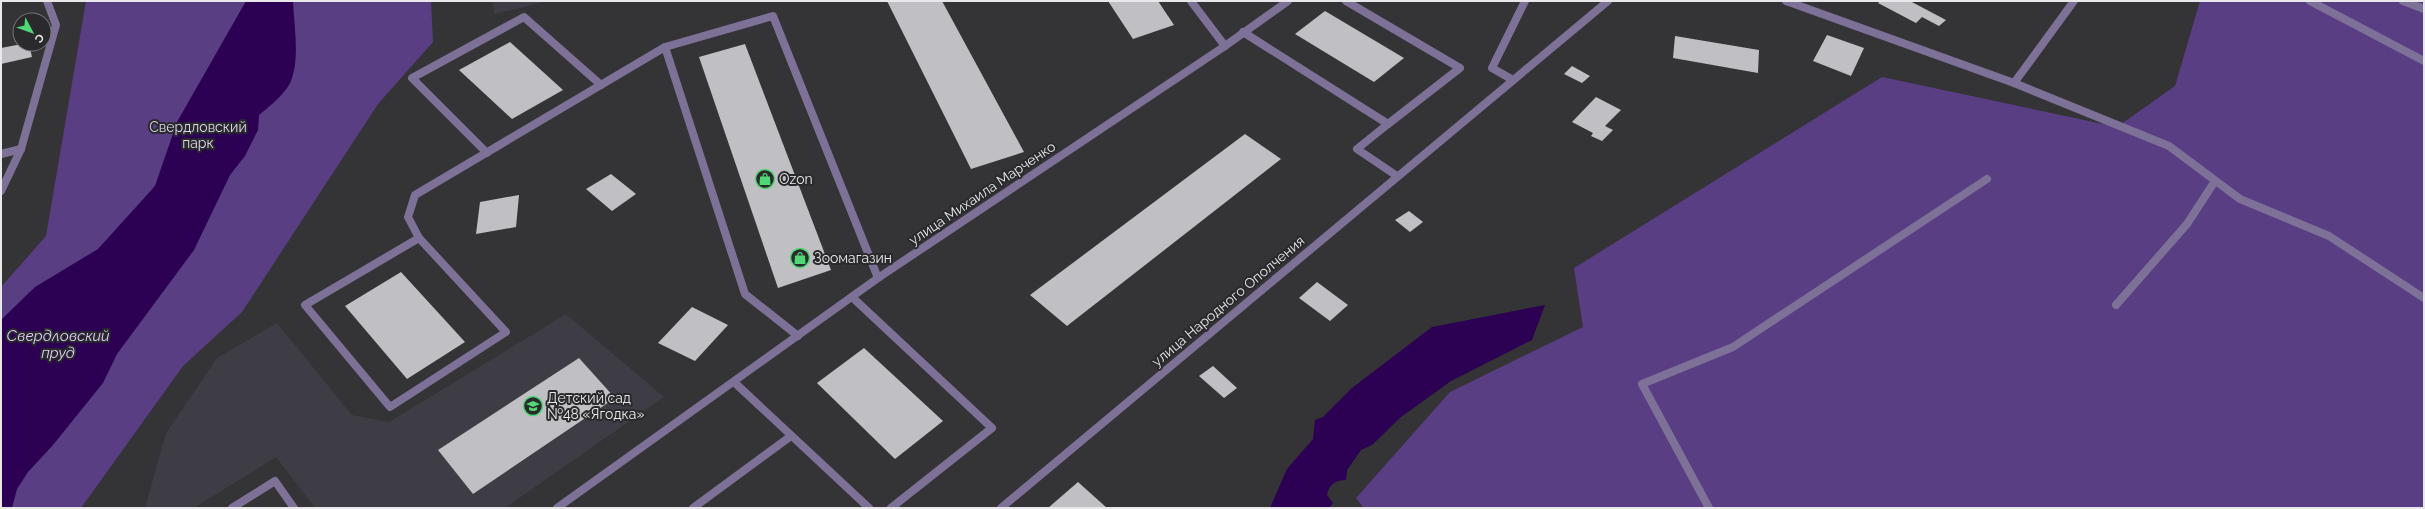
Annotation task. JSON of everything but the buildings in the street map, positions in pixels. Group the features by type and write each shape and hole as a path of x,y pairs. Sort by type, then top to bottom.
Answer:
{"street":[{"path":"1,191 21,149 56,25 47,1"},
{"path":"1191,1 1225,46"},
{"name":"улица Михаила Марченко","path":"557,508 878,278 1225,46 1288,1"},
{"path":"1346,1 1460,68 1357,149 1397,176"},
{"path":"1513,80 1492,68 1525,1"},
{"name":"улица Народного Ополчения","path":"1001,508 1608,1"},
{"path":"1786,1 2014,83 2169,146 2240,199 2329,236 2424,298"},
{"path":"2014,83 2074,1"},
{"path":"2310,1 2424,61"},
{"path":"2403,1 2424,9"},
{"path":"419,238 305,305 390,407 506,332 419,238 408,217 415,195 665,48 773,16 878,278"},
{"path":"487,153 412,78 524,17 601,85"},
{"path":"1243,32 1388,124"},
{"path":"665,48 745,294 798,336"},
{"path":"1,154 21,149"},
{"path":"1709,508 1642,384 1733,348 1986,179"},
{"path":"2116,305 2187,224 2215,181"},
{"path":"852,297 992,428 891,508"},
{"path":"734,382 869,508"},
{"path":"693,508 791,436"},
{"path":"232,508 275,481 294,508"}],"shaded area":[{"path":"493,1 548,1 494,14"},
{"name":"Детский сад №48 «Ягодка»","path":"566,314 664,397 505,508 315,508 276,457 194,508 145,508 166,433 217,358 277,323 352,415 389,422"}],"green space":[{"name":"Свердловский парк","path":"86,1 431,1 433,42 378,104 242,312 183,366 81,508 1,508 1,287 46,236"},
{"path":"2200,1 2424,1 2424,508 1364,508 1356,498 1450,392 1583,327 1574,268 1882,77 2117,127 2175,86"}],"water":[{"name":"Свердловский пруд","path":"246,1 293,1 296,52 294,72 289,86 259,115 258,130 245,156 230,175 194,250 117,354 103,383 53,445 28,472 17,489 12,508 1,508 1,320 35,287 98,249 155,186 177,122"},
{"path":"1545,305 1532,340 1451,381 1401,417 1372,445 1361,450 1347,470 1346,480 1336,482 1329,488 1327,495 1333,503 1329,508 1270,508 1287,469 1313,439 1315,420 1323,417 1352,388 1432,327"}],"place":[{"name":"Ozon","path":"765,179"},
{"name":"Зоомагазин","path":"800,258"},
{"name":"Детский сад №48 «Ягодка»","path":"533,406"}]}
